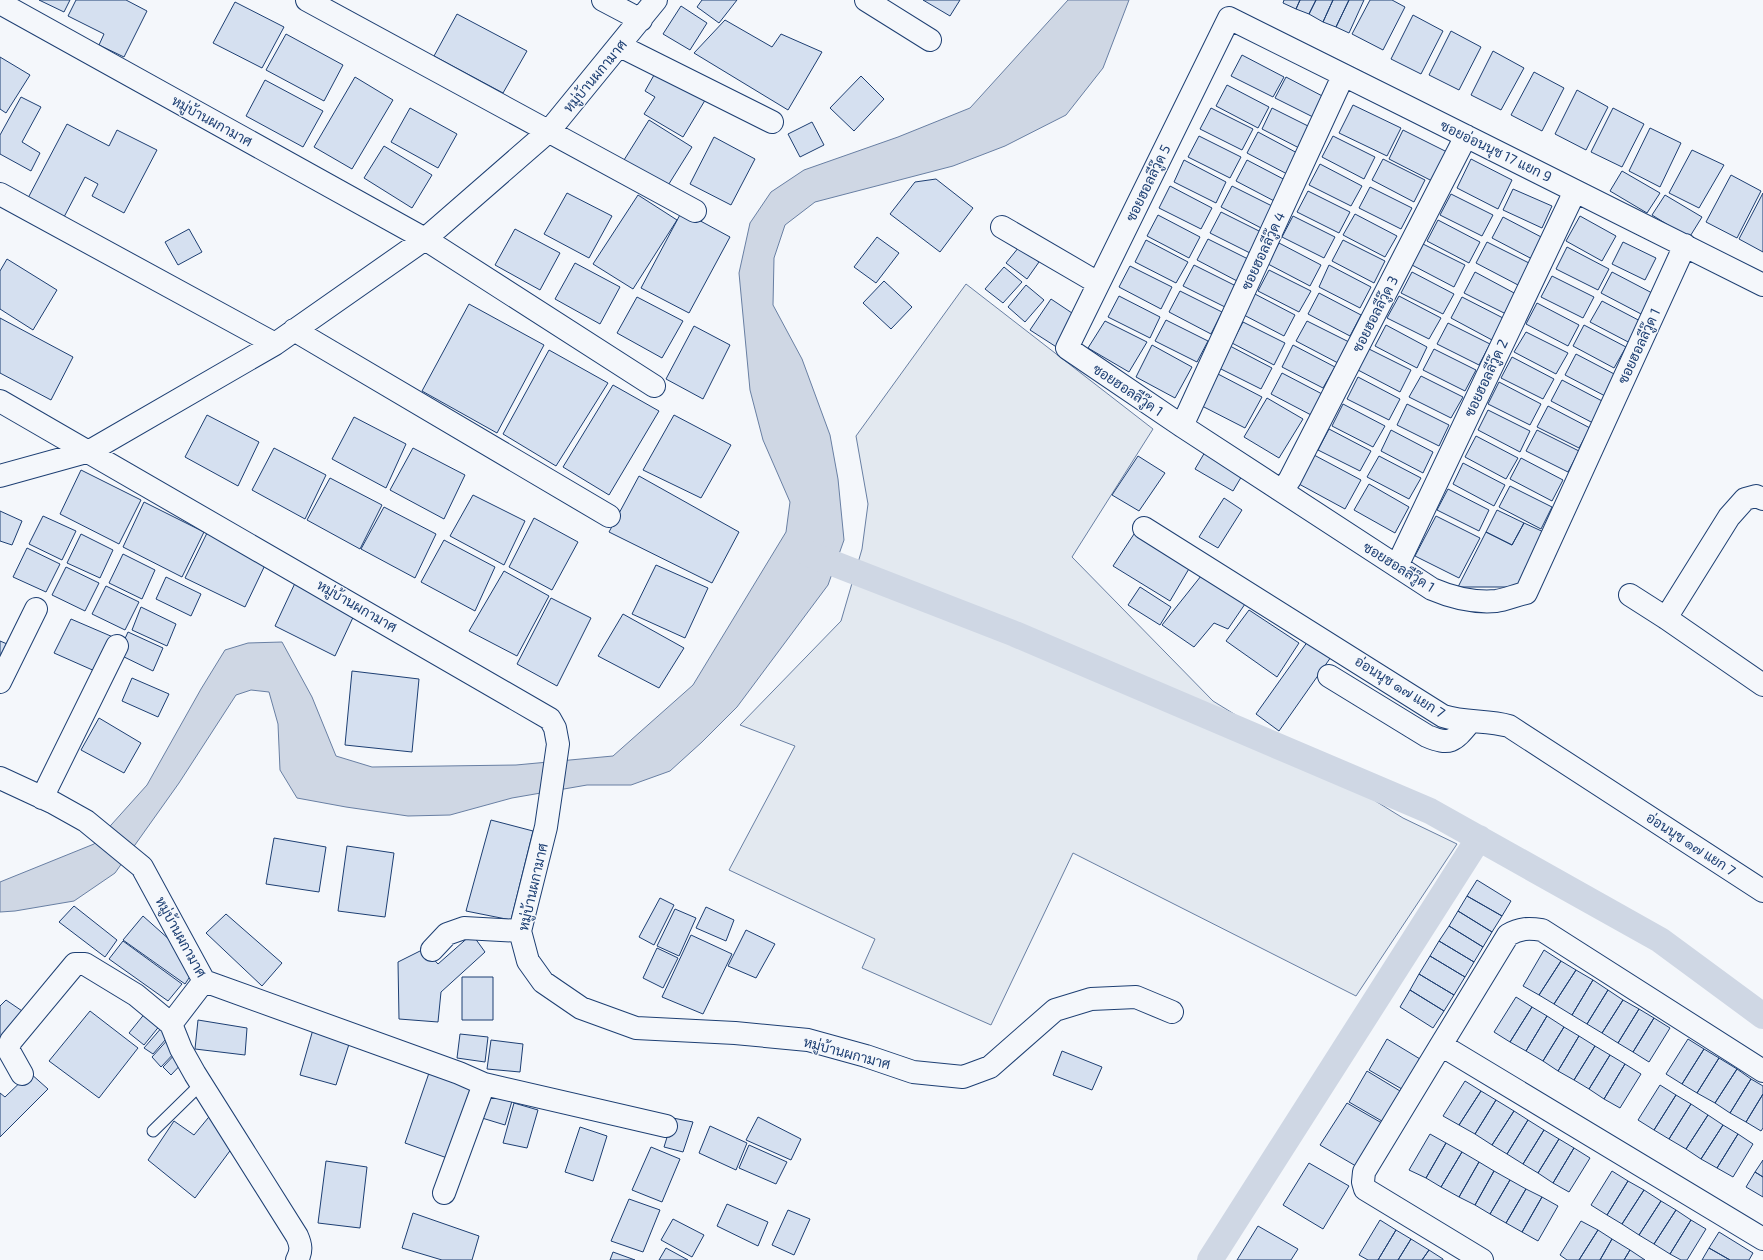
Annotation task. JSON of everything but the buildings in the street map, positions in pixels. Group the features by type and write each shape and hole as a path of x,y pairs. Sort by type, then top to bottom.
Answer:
{"street":[{"path":"307,0 695,211"},
{"path":"603,0 641,20"},
{"name":"หมู่บ้านผกามาศ","path":"0,476 90,451 275,344 425,239 549,131 620,46 656,0"},
{"path":"866,0 930,40"},
{"name":"หมู่บ้านผกามาศ","path":"0,3 425,239"},
{"name":"ซอยอ่อนนุช 17 แยก 9","path":"1229,18 1763,285"},
{"name":"ซอยฮอลลีวู๊ด 5","path":"1067,348 1229,18"},
{"path":"620,46 772,122"},
{"name":"ซอยฮอลลีวู๊ด 4","path":"1182,426 1343,76"},
{"name":"ซอยฮอลลีวู๊ด 3","path":"1282,491 1290,479 1466,136"},
{"name":"ซอยฮอลลีวู๊ด 2","path":"1397,566 1575,190"},
{"path":"0,194 275,344"},
{"path":"1002,227 1098,283"},
{"path":"425,239 654,386"},
{"name":"ซอยฮอลลีวู๊ด 1","path":"1067,348 1182,426 1432,590 1448,596 1474,602 1497,601 1526,593 1685,245"},
{"path":"294,330 609,516"},
{"name":"หมู่บ้านผกามาศ","path":"0,401 90,451 550,719 555,728 558,744 546,827 520,931 528,961 543,982 581,1008 636,1028 735,1033 808,1040 866,1056 913,1072 963,1077 990,1067 1055,1010 1091,999 1136,997 1172,1012"},
{"path":"1666,618 1729,517 1745,499 1756,496 1763,499"},
{"name":"อ่อนนุช ๑๗ แยก 7","path":"1144,528 1395,684 1443,716 1470,722 1494,722 1509,726 1763,890"},
{"path":"1630,595 1763,685"},
{"path":"0,682 36,609"},
{"path":"42,798 117,646"},
{"path":"1329,676 1427,736 1440,742 1450,741 1470,722"},
{"name":"หมู่บ้านผกามาศ","path":"0,778 86,821 142,867 204,981 460,1073 484,1084 666,1126"},
{"path":"432,950 447,934 464,928 520,931"},
{"path":"1482,1260 1365,1189 1363,1185 1364,1172 1508,935 1516,930 1529,928 1542,930 1763,1071"},
{"path":"22,1074 8,1049 11,1041 76,964 85,964 136,995 171,1024 181,1049 201,1084 297,1236 301,1245 300,1255 297,1260"},
{"path":"171,1024 204,981"},
{"path":"1441,1045 1763,1239"},
{"path":"444,1193 484,1084"}],"lane":[{"path":"153,1132 201,1084"}],"shaded area":[{"path":"1068,0 1129,0 1103,68 1066,115 1005,146 953,166 815,202 785,225 774,258 773,305 802,359 830,435 838,479 844,540 828,585 737,707 670,771 631,785 587,785 512,798 450,815 408,816 297,798 280,770 278,724 269,692 251,690 236,695 179,783 115,873 74,901 15,911 0,912 0,882 94,844 147,785 201,689 225,650 248,643 282,642 312,697 336,756 372,767 516,765 613,756 693,685 786,532 790,502 763,440 750,390 739,273 750,223 771,192 804,170 898,137 970,108"},
{"path":"966,284 1153,429 1072,557 1213,701 1403,818 1457,844 1356,996 1073,853 991,1025 862,968 875,939 729,870 795,746 740,725 841,621 862,549 868,504 856,436"}],"waterway":[{"path":"809,554 1015,634 1430,811 1660,940 1763,1016"},
{"path":"1210,1260 1479,838"}]}
